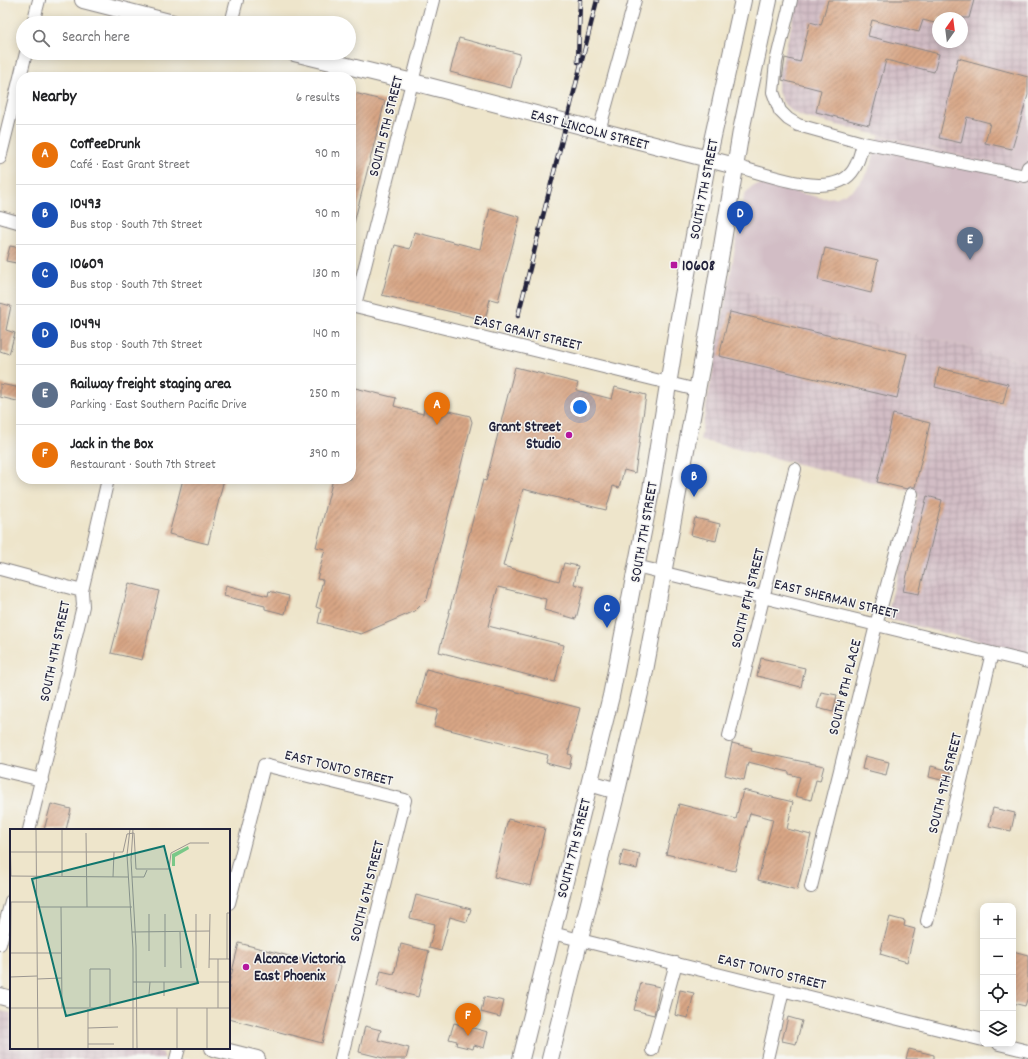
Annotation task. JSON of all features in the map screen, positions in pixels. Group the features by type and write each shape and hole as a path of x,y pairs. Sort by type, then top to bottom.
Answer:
{"main road":[{"path":"83,0 146,16"},
{"name":"SOUTH 7TH STREET","path":"520,1059 611,696 636,566 708,159 742,0"},
{"name":"SOUTH 7TH STREET","path":"550,1059 644,676 698,390 735,166 754,62 769,0"},
{"name":"EAST LINCOLN STREET","path":"323,60 735,166"},
{"path":"590,783 617,791"},
{"path":"0,996 10,999"},
{"path":"217,1049 257,1059"}],"street":[{"path":"35,16 39,0"},
{"path":"233,16 237,0"},
{"name":"SOUTH 5TH STREET","path":"356,294 413,82 433,0"},
{"path":"599,131 635,0"},
{"path":"791,0 776,62 773,92 780,111 788,119 798,125 863,143 1026,176 1028,167"},
{"path":"21,72 24,60"},
{"path":"0,158 16,93"},
{"name":"EAST LINCOLN STREET","path":"735,166 812,186 829,186 842,180 853,170 860,157 863,143"},
{"path":"0,217 16,222"},
{"name":"EAST GRANT STREET","path":"356,306 668,384 698,390"},
{"name":"SOUTH 8TH STREET","path":"729,736 795,469"},
{"name":"SOUTH 4TH STREET","path":"29,829 83,606 82,591 107,484"},
{"name":"SOUTH 8TH PLACE","path":"811,887 876,625 912,494"},
{"name":"EAST SHERMAN STREET","path":"636,566 1028,662"},
{"path":"0,569 82,591"},
{"name":"SOUTH 9TH STREET","path":"927,921 992,653"},
{"name":"EAST TONTO STREET","path":"230,900 264,765 405,800"},
{"path":"0,770 42,780"},
{"name":"SOUTH 6TH STREET","path":"341,1059 405,800"},
{"path":"0,944 10,905"},
{"name":"EAST TONTO STREET","path":"552,933 980,1039"},
{"path":"652,1050 676,963"},
{"path":"767,1059 783,990"},
{"path":"1011,1047 1028,1051"},
{"path":"176,1059 179,1049"}],"shaded area":[{"path":"798,0 1028,0 1028,99 1010,167 804,117 793,112 784,104 778,92 778,77"},
{"path":"1028,99 1028,362 728,287 744,196 752,186 763,184 822,198 837,197 853,190 863,179 871,164 879,136 1010,167"},
{"path":"728,287 1028,362 1028,653 886,619 918,493 700,440"},
{"path":"0,1011 10,1013 10,1049 153,1049 163,1053 164,1059 0,1059"}],"building":[{"path":"828,0 974,0 969,18 968,12 932,12 932,22 923,20 919,32 872,20 868,36 939,54 934,72 886,60 869,125 816,112 821,90 782,80 785,58 800,62 810,22 821,25"},
{"path":"459,38 520,54 511,88 450,72"},
{"path":"958,58 1028,77 1028,95 1012,149 985,143 990,123 967,117 961,143 939,138"},
{"path":"356,93 385,101 356,215"},
{"path":"490,208 520,217 498,301 490,299 485,320 382,295 395,245 410,249 414,232 480,249"},
{"path":"10,246 16,247 16,263 6,261"},
{"path":"825,248 878,260 871,293 818,280"},
{"path":"0,303 11,306 6,330 15,333 9,354 0,351"},
{"path":"730,312 907,354 897,398 719,356"},
{"path":"515,367 578,383 576,390 612,399 615,387 646,395 635,473 624,470 619,488 613,486 606,510 523,489 503,566 559,581 564,563 578,566 574,584 584,587 576,619 544,610 546,599 498,587 488,626 564,645 555,682 439,652 483,480 486,481"},
{"path":"939,368 1008,384 1003,404 935,387"},
{"path":"0,384 16,387 16,401 0,397"},
{"path":"356,388 396,398 394,406 423,414 425,405 470,416 472,422 427,599 415,611 361,634 318,623 321,609 316,607 323,580 317,579 325,549 316,547 332,484 356,484"},
{"path":"893,414 930,423 915,487 910,487 907,489 877,482"},
{"path":"182,484 223,484 208,544 169,534"},
{"path":"927,496 942,500 919,594 903,591"},
{"path":"695,518 720,524 716,541 691,535"},
{"path":"129,583 159,591 142,660 111,653"},
{"path":"226,585 268,596 269,591 289,596 285,614 265,609 265,606 224,596"},
{"path":"761,658 805,668 801,687 757,676"},
{"path":"426,669 580,708 568,754 572,755 569,769 546,763 548,755 434,726 438,710 417,704"},
{"path":"821,692 837,695 833,712 817,708"},
{"path":"732,743 752,748 751,751 824,766 820,781 816,780 811,800 795,796 800,777 789,774 789,772 748,762 744,780 725,775"},
{"path":"865,756 889,762 886,775 862,769"},
{"path":"931,766 951,771 949,782 929,777"},
{"path":"743,790 793,802 787,829 811,835 797,890 758,880 773,819 750,813 735,871 666,854 679,804 736,819"},
{"path":"51,804 71,809 66,829 44,829"},
{"path":"993,808 1015,813 1011,831 989,826"},
{"path":"508,819 545,828 531,886 494,877"},
{"path":"623,850 640,854 637,869 619,865"},
{"path":"416,895 471,909 467,922 450,917 441,951 429,948 435,924 410,918"},
{"path":"890,917 905,921 904,926 915,929 907,962 880,954"},
{"path":"239,943 316,963 316,960 341,966 322,1043 230,1019 230,980"},
{"path":"401,944 429,951 418,997 377,986 381,971 394,974"},
{"path":"1016,952 1028,955 1028,997 1025,1006 1016,1004"},
{"path":"641,983 660,987 654,1015 634,1010"},
{"path":"680,990 694,993 688,1018 675,1015"},
{"path":"484,997 504,1001 500,1017 481,1012"},
{"path":"788,1017 802,1021 796,1044 782,1041"},
{"path":"454,1023 488,1032 484,1048 474,1045 473,1049 456,1045 457,1041 449,1039"},
{"path":"365,1026 381,1030 378,1040 409,1048 406,1059 387,1059 359,1052"},
{"path":"909,1049 934,1055 934,1059 906,1059"}],"railway":[{"path":"578,62 580,0"},
{"path":"518,316 597,0"}],"place":[{"name":"10494","path":"740,234"},
{"name":"Railway freight staging area","path":"970,260"},
{"name":"10608","path":"674,265"},
{"name":"CoffeeDrunk","path":"437,425"},
{"name":"Grant Street Studio","path":"569,435"},
{"name":"10493","path":"694,497"},
{"name":"10609","path":"607,628"},
{"name":"Alcance Victoria East Phoenix","path":"246,967"},
{"name":"Jack in the Box","path":"468,1036"}]}
